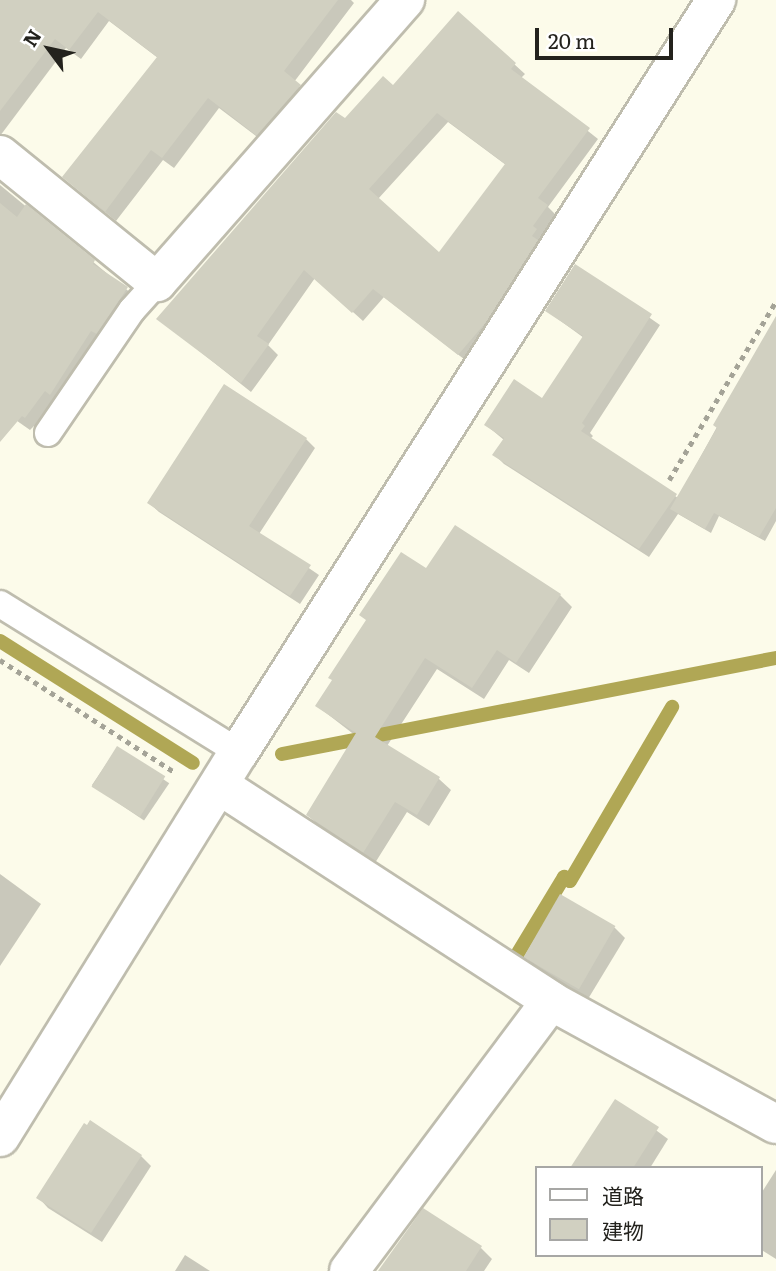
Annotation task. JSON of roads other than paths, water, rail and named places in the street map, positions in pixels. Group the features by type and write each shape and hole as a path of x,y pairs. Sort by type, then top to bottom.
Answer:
{"street":[{"path":"0,155 157,282 405,0"},
{"path":"0,1137 239,752 716,0"},
{"path":"216,790 551,1001 776,1124"},
{"path":"349,1271 551,1001"}],"lane":[{"path":"48,433 132,310 157,282"},
{"path":"0,604 239,752"}],"waterway":[{"path":"0,641 193,763"},
{"path":"282,754 776,658"},
{"path":"515,958 564,877 570,881 672,707"}]}
